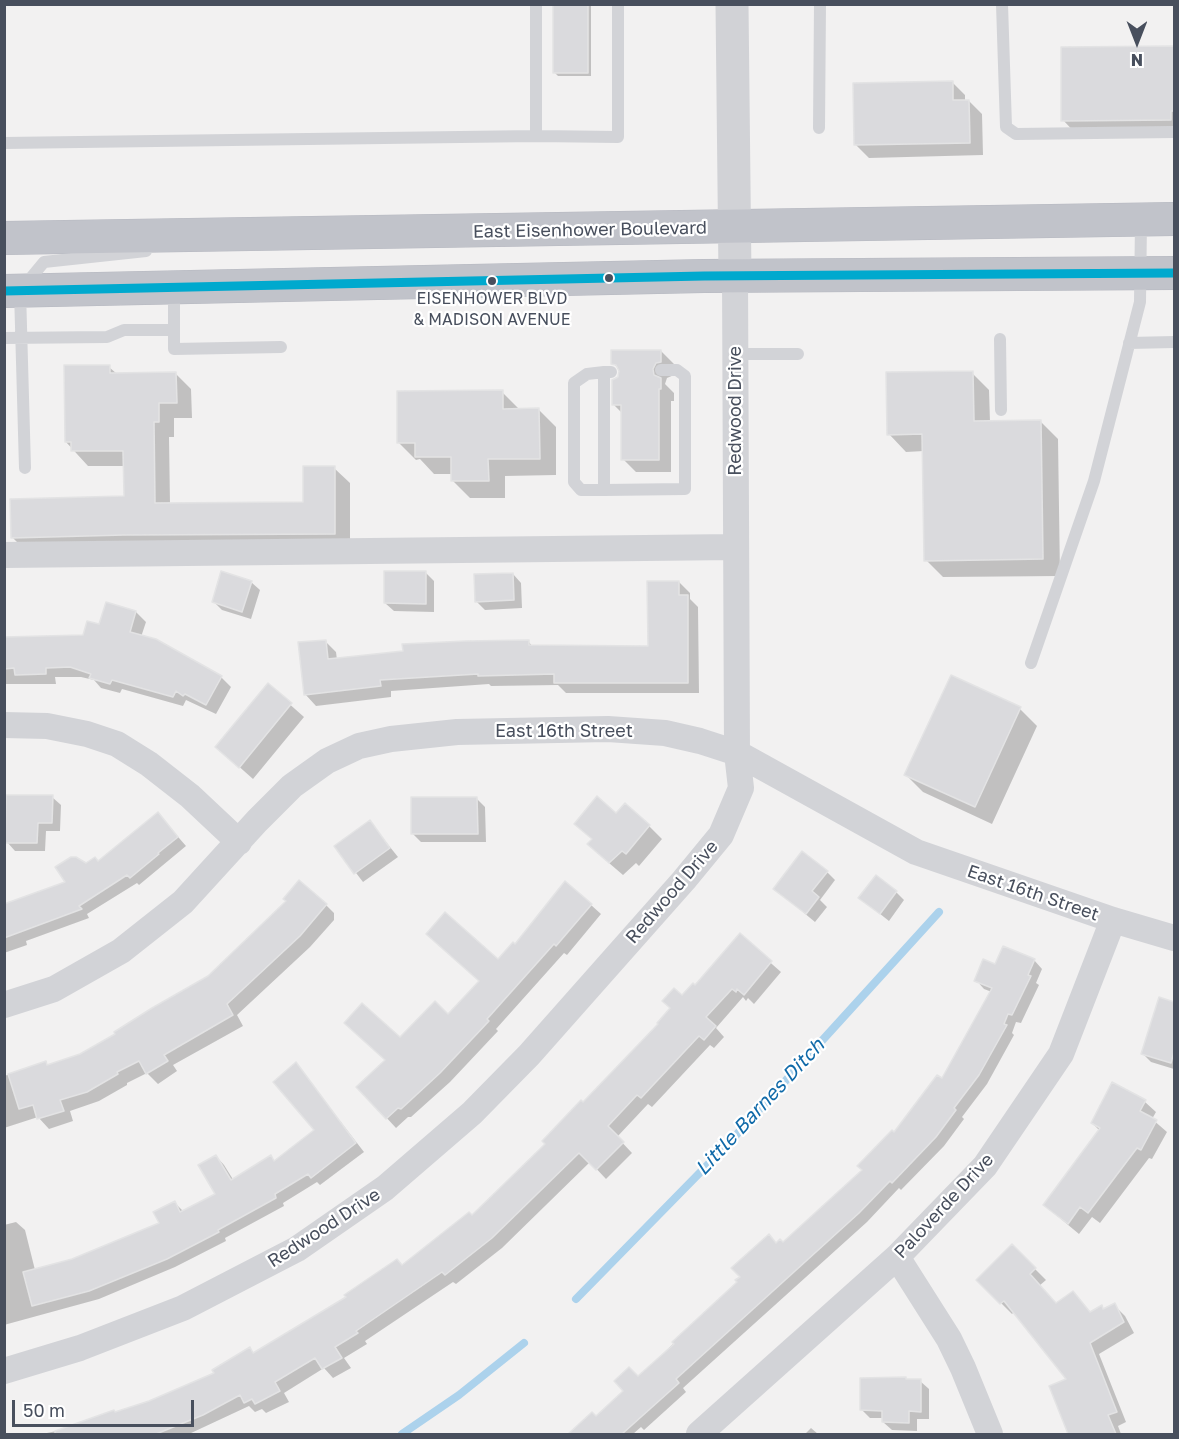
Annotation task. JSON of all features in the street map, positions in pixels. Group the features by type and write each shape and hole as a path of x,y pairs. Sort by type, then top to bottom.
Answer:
{"highway":[{"name":"East Eisenhower Boulevard","path":"4,238 1174,219"},
{"path":"12,291 735,276 1174,273"}],"street":[{"name":"Redwood Drive","path":"4,1371 80,1348 183,1308 297,1249 386,1188 472,1113 529,1055 721,835 741,788 737,753 732,4"},
{"path":"4,555 736,547"},
{"path":"4,725 47,726 87,734 117,744 149,764 182,790 239,842"},
{"name":"East 16th Street","path":"4,1005 54,989 121,951 183,902 292,786 327,761 359,746 391,739 457,732 609,729 665,733 700,741 737,753 916,852 1113,921 1174,938"},
{"name":"Paloverde Drive","path":"699,1434 897,1257 986,1166 1061,1054 1113,921"},
{"path":"897,1257 949,1339 990,1434"}],"lane":[{"path":"536,4 536,136"},
{"path":"4,143 536,136 618,137 618,4"},
{"path":"819,128 820,4"},
{"path":"1002,4 1006,127 1016,134 1174,132"},
{"path":"1031,663 1094,481 1140,302 1141,220"},
{"path":"25,468 21,337 12,291 44,262 283,235"},
{"path":"174,288 174,349 280,347"},
{"path":"4,338 107,337 124,330 174,330"},
{"path":"1000,339 1000,410"},
{"path":"1129,343 1174,342"},
{"path":"735,354 798,354"},
{"path":"604,490 608,372 587,374 574,382 574,482 581,490 604,490 685,489 685,376 677,370 661,370"}],"building":[{"path":"553,4 588,4 588,73 553,73"},
{"path":"1174,46 1174,111 1171,111 1171,120 1061,121 1061,47"},
{"path":"953,81 953,100 969,100 970,143 854,145 853,83"},
{"path":"611,350 661,350 661,362 656,363 653,369 654,375 661,378 659,460 621,460 621,405 612,405 612,380 618,377 619,371 616,365 611,364"},
{"path":"64,365 110,365 110,373 176,372 177,403 159,403 159,422 154,422 155,503 303,502 303,466 335,466 335,534 11,538 10,499 124,496 123,451 71,451 71,442 65,442"},
{"path":"973,371 974,421 1041,420 1043,559 924,561 922,434 887,435 886,372"},
{"path":"503,390 503,409 539,408 540,459 488,459 489,481 451,481 451,457 415,457 415,443 397,443 397,391"},
{"path":"221,571 252,581 242,612 212,602"},
{"path":"384,571 426,571 426,604 384,603"},
{"path":"513,573 514,600 475,602 474,574"},
{"path":"647,581 679,581 679,595 688,595 688,683 554,683 554,674 478,676 478,674 380,680 381,686 304,695 298,642 326,640 328,659 403,651 402,644 466,641 529,640 529,645 648,646"},
{"path":"106,602 136,611 130,632 156,639 222,676 206,705 176,691 173,697 112,680 110,684 89,678 91,674 70,667 46,668 46,674 15,675 14,668 4,669 4,637 83,635 87,621 99,624"},
{"path":"951,675 1021,707 975,807 904,775"},
{"path":"268,683 292,703 239,768 215,747"},
{"path":"6,795 53,795 52,823 38,823 37,843 5,843"},
{"path":"597,796 616,813 625,803 650,825 626,854 622,851 609,863 587,844 592,839 574,824"},
{"path":"411,797 477,797 478,834 411,834"},
{"path":"158,812 178,837 130,878 127,875 79,906 82,909 4,938 4,904 65,882 55,867 71,857 76,857 86,863 95,857 98,861"},
{"path":"370,820 390,848 354,874 334,846"},
{"path":"802,851 828,871 812,891 819,897 806,914 773,889"},
{"path":"876,875 897,891 880,914 858,898"},
{"path":"299,880 327,904 300,936 227,1004 233,1015 164,1055 168,1061 146,1074 139,1061 117,1072 118,1074 87,1092 60,1100 64,1111 37,1119 33,1105 19,1109 8,1074 46,1061 47,1065 80,1054 115,1034 114,1032 152,1008 208,976 286,901 283,899"},
{"path":"565,881 592,904 440,1073 401,1109 398,1108 386,1119 356,1087 385,1060 344,1023 362,1003 400,1037 435,1001 448,1014 479,981 426,934 445,912 498,959 513,942 515,944"},
{"path":"740,933 772,961 744,995 737,989 736,992 732,989 706,1017 716,1026 704,1040 699,1036 641,1098 637,1095 608,1126 624,1142 596,1170 579,1153 492,1238 445,1275 442,1272 335,1347 342,1358 322,1369 315,1358 275,1382 280,1391 255,1404 252,1399 244,1403 240,1395 203,1415 156,1434 55,1434 55,1431 114,1410 115,1412 149,1401 214,1373 212,1370 250,1347 253,1353 346,1297 344,1295 397,1259 402,1265 469,1212 472,1215 545,1144 542,1141 658,1024 670,1008 662,1001 674,988 682,995 693,983 695,985"},
{"path":"1003,946 1035,959 1028,975 1031,976 1012,1015 1008,1014 1004,1024 1007,1025 979,1075 936,1137 892,1183 890,1181 859,1213 676,1379 679,1383 622,1434 568,1434 592,1412 596,1416 623,1391 614,1381 629,1367 638,1376 737,1282 735,1280 740,1277 731,1268 769,1234 776,1243 780,1239 783,1242 862,1170 857,1166 892,1130 894,1132 937,1075 942,1078 992,988 974,981 983,959 995,964"},
{"path":"1159,997 1174,1002 1174,1052 1171,1063 1141,1054"},
{"path":"296,1062 356,1143 311,1178 308,1174 275,1194 276,1198 218,1230 219,1232 167,1259 89,1291 32,1306 23,1272 72,1259 159,1223 153,1212 175,1201 180,1212 215,1194 198,1165 216,1155 231,1180 271,1155 274,1161 314,1130 273,1082"},
{"path":"1112,1082 1146,1100 1140,1111 1157,1120 1141,1150 1137,1148 1088,1213 1080,1207 1068,1224 1043,1205 1100,1128 1091,1123"},
{"path":"1012,1244 1036,1268 1030,1274 1056,1303 1073,1291 1090,1312 1102,1305 1103,1309 1115,1303 1124,1322 1090,1343 1117,1412 1108,1415 1116,1434 1068,1434 1049,1386 1066,1379 1004,1301 1000,1304 976,1280"},
{"path":"906,1377 906,1379 921,1379 921,1412 909,1411 909,1423 882,1422 882,1411 860,1410 860,1378"}],"waterway":[{"name":"Little Barnes Ditch","path":"576,1299 728,1144 939,912"},
{"name":"Little Barnes Ditch","path":"402,1434 459,1395 524,1343"}],"transit line":[{"path":"4,291 704,276 1174,273"}],"place":[{"name":"EISENHOWER BLVD & MADISON AVENUE","path":"492,281"}]}
